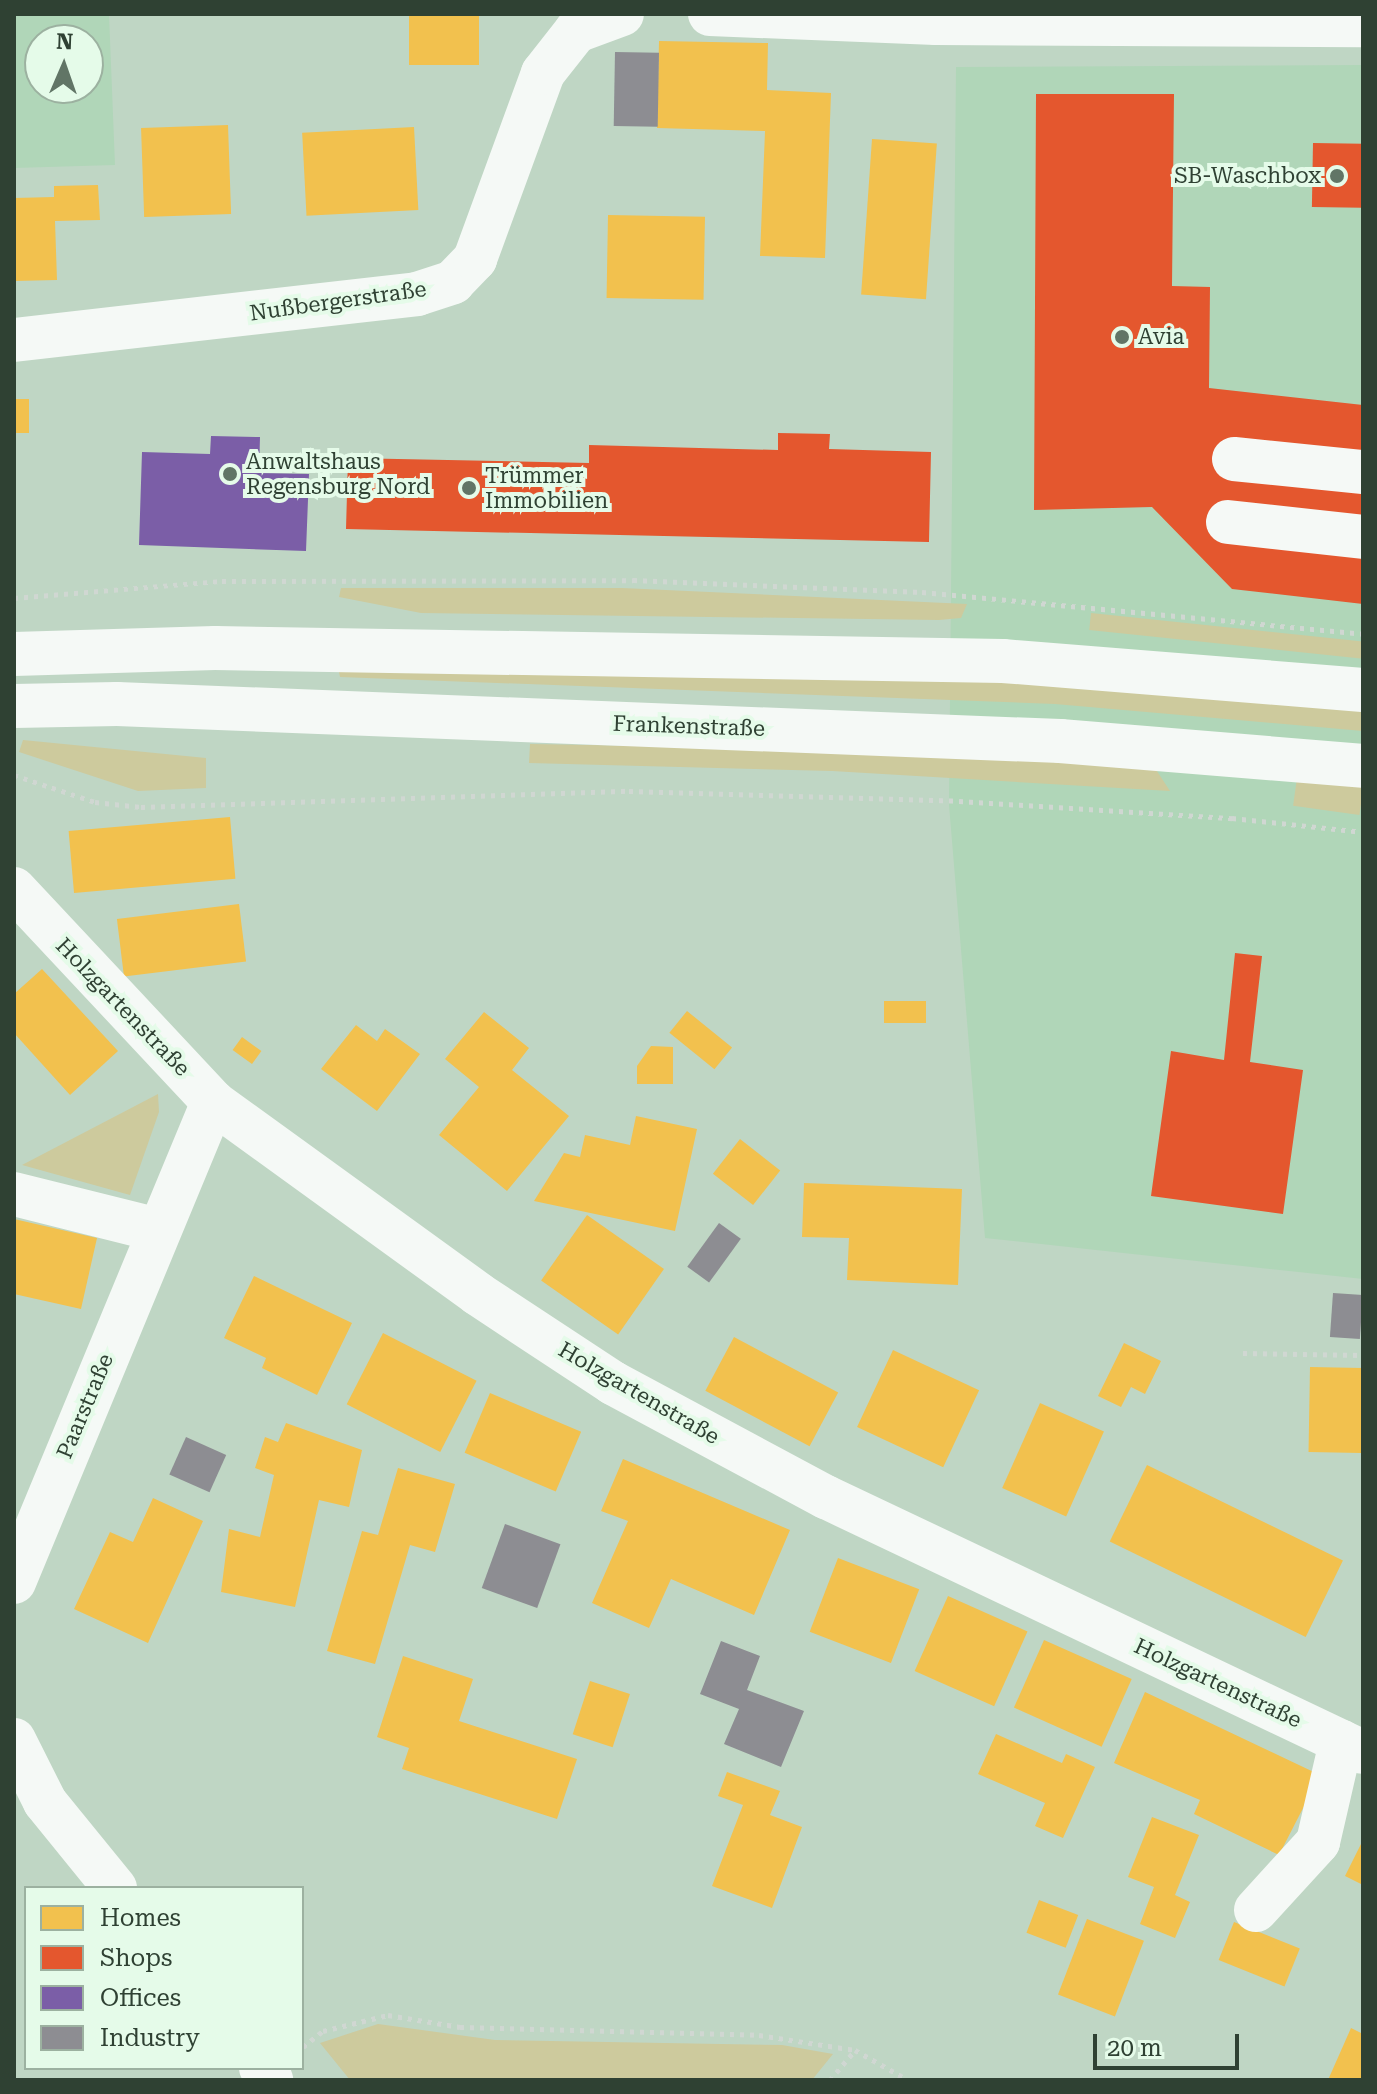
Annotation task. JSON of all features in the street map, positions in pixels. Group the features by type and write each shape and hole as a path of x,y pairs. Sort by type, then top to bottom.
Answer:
{"street":[{"path":"569,22 622,14"},
{"path":"710,14 1363,25"},
{"name":"Nußbergerstraße","path":"14,340 417,294 453,282 475,259 543,73 569,22"},
{"path":"1234,459 1363,472"},
{"path":"1228,522 1363,537"},
{"path":"14,654 215,648 1003,661 1363,690"},
{"name":"Frankenstraße","path":"14,706 117,704 1044,740 1363,766"},
{"name":"Holzgartenstraße","path":"14,889 213,1102 478,1294 613,1383 826,1497 1352,1747"},
{"name":"Paarstraße","path":"14,1582 213,1102"},
{"path":"14,1194 158,1230"},
{"path":"14,1740 45,1802 113,1886"},
{"path":"1256,1910 1318,1842 1352,1747"}],"path":[{"path":"14,598 222,581 633,580 922,592 1363,634"},
{"path":"14,775 95,802 141,807 629,791 975,802 1232,818 1363,832"},
{"path":"1243,1353 1363,1355"},
{"path":"304,2045 323,2031 388,2015 460,2027 759,2035 855,2050 908,2080"},
{"path":"830,2080 855,2050"}],"shaded area":[{"path":"14,14 109,14 115,165 14,168"},
{"path":"1363,65 1363,1279 985,1238 949,805 956,67"},
{"path":"341,588 622,588 967,604 961,618 939,620 421,613 339,597"},
{"path":"1091,613 1363,642 1361,658 1089,630"},
{"path":"338,668 921,674 1363,709 1363,731 1055,704 340,677"},
{"path":"23,740 206,758 206,788 138,791 19,752"},
{"path":"530,744 878,750 1153,765 1170,791 832,771 529,763"},
{"path":"1297,778 1363,787 1359,815 1293,806"},
{"path":"158,1094 159,1112 130,1195 22,1165"},
{"path":"378,2024 495,2040 782,2045 833,2054 812,2080 350,2080 320,2043"}],"building: Homes":[{"path":"409,14 479,14 479,65 409,65"},
{"path":"659,41 768,43 767,90 831,93 825,258 760,256 765,131 657,128"},
{"path":"228,125 231,214 144,217 141,128"},
{"path":"414,127 418,210 306,216 302,133"},
{"path":"872,139 937,144 926,299 861,295"},
{"path":"98,185 100,220 55,221 57,280 14,281 14,198 54,197 54,186"},
{"path":"608,215 705,217 704,300 607,298"},
{"path":"14,399 29,399 29,433 14,433"},
{"path":"230,817 235,879 74,893 69,831"},
{"path":"239,904 246,962 124,977 117,919"},
{"path":"42,969 118,1051 70,1095 14,1033 14,994"},
{"path":"884,1001 926,1001 926,1023 884,1023"},
{"path":"687,1011 732,1048 714,1069 669,1033"},
{"path":"484,1012 529,1048 512,1070 569,1116 507,1191 439,1135 479,1087 445,1059"},
{"path":"356,1025 377,1041 385,1029 420,1054 377,1111 321,1069"},
{"path":"242,1037 261,1051 252,1064 233,1050"},
{"path":"651,1046 673,1047 673,1084 637,1084 637,1066"},
{"path":"636,1116 697,1129 675,1231 534,1201 564,1153 580,1157 585,1135 630,1145"},
{"path":"740,1139 780,1170 753,1205 713,1174"},
{"path":"804,1183 962,1189 958,1285 847,1280 849,1238 802,1237"},
{"path":"587,1215 664,1269 618,1334 541,1281"},
{"path":"14,1219 97,1238 81,1309 14,1294"},
{"path":"254,1276 352,1323 317,1395 262,1368 266,1358 224,1338"},
{"path":"383,1333 477,1381 440,1452 347,1404"},
{"path":"734,1337 838,1392 810,1446 705,1391"},
{"path":"1124,1343 1161,1361 1145,1394 1131,1387 1121,1407 1098,1396"},
{"path":"893,1350 979,1390 943,1467 857,1427"},
{"path":"1310,1367 1363,1368 1362,1453 1309,1452"},
{"path":"490,1393 581,1432 556,1492 465,1453"},
{"path":"1040,1403 1104,1431 1066,1516 1002,1488"},
{"path":"286,1423 362,1450 349,1507 319,1500 295,1607 221,1592 229,1529 260,1537 274,1475 255,1468 265,1437 278,1442"},
{"path":"623,1459 790,1530 754,1615 671,1579 649,1628 592,1603 628,1521 601,1511"},
{"path":"1147,1465 1343,1561 1306,1637 1110,1541"},
{"path":"398,1468 455,1484 435,1552 410,1545 375,1664 327,1651 362,1531 378,1535"},
{"path":"153,1498 203,1521 148,1643 74,1609 110,1532 133,1542"},
{"path":"838,1558 919,1589 891,1663 810,1632"},
{"path":"948,1596 1027,1631 994,1706 915,1671"},
{"path":"1044,1640 1132,1679 1102,1747 1014,1708"},
{"path":"403,1656 473,1679 459,1721 577,1759 557,1819 402,1769 409,1748 377,1737"},
{"path":"590,1681 630,1694 613,1747 573,1734"},
{"path":"1145,1692 1320,1775 1279,1855 1194,1814 1200,1800 1114,1763"},
{"path":"996,1734 1062,1763 1066,1754 1095,1767 1063,1838 1035,1826 1045,1803 978,1774"},
{"path":"727,1772 780,1791 770,1815 802,1827 772,1908 712,1886 743,1805 718,1796"},
{"path":"1152,1817 1199,1835 1175,1895 1190,1902 1175,1938 1140,1924 1154,1887 1128,1877"},
{"path":"1363,1840 1363,1885 1345,1876"},
{"path":"1039,1900 1078,1915 1066,1948 1026,1933"},
{"path":"1087,1919 1144,1941 1115,2016 1058,1995"},
{"path":"1234,1922 1300,1949 1284,1987 1219,1960"},
{"path":"1351,2028 1363,2034 1363,2080 1328,2080"}],"building: Shops":[{"name":"Avia","path":"1036,94 1174,94 1172,286 1210,287 1209,388 1363,405 1363,604 1232,589 1152,507 1034,510"},
{"name":"SB-Waschbox","path":"1313,143 1363,144 1362,208 1312,207"},
{"path":"778,433 830,434 829,449 931,452 929,542 346,529 348,458 589,463 589,445 778,450"},
{"path":"1235,953 1262,956 1250,1062 1303,1070 1283,1214 1151,1196 1171,1051 1224,1060"}],"building: Offices":[{"path":"211,436 260,437 259,473 309,474 306,551 139,545 142,452 210,454"}],"building: Industry":[{"path":"615,52 659,53 658,127 614,126"},
{"path":"719,1223 741,1239 709,1283 687,1267"},
{"path":"1333,1293 1363,1295 1360,1339 1330,1337"},
{"path":"186,1437 226,1455 210,1492 169,1474"},
{"path":"505,1524 560,1544 537,1608 482,1588"},
{"path":"721,1641 760,1656 747,1690 804,1711 781,1767 724,1744 739,1709 700,1694"}],"place":[{"name":"SB-Waschbox","path":"1337,176"},
{"name":"Avia","path":"1122,337"},
{"name":"Anwaltshaus Regensburg Nord","path":"230,474"},
{"name":"Trümmer Immobilien","path":"469,488"}]}
